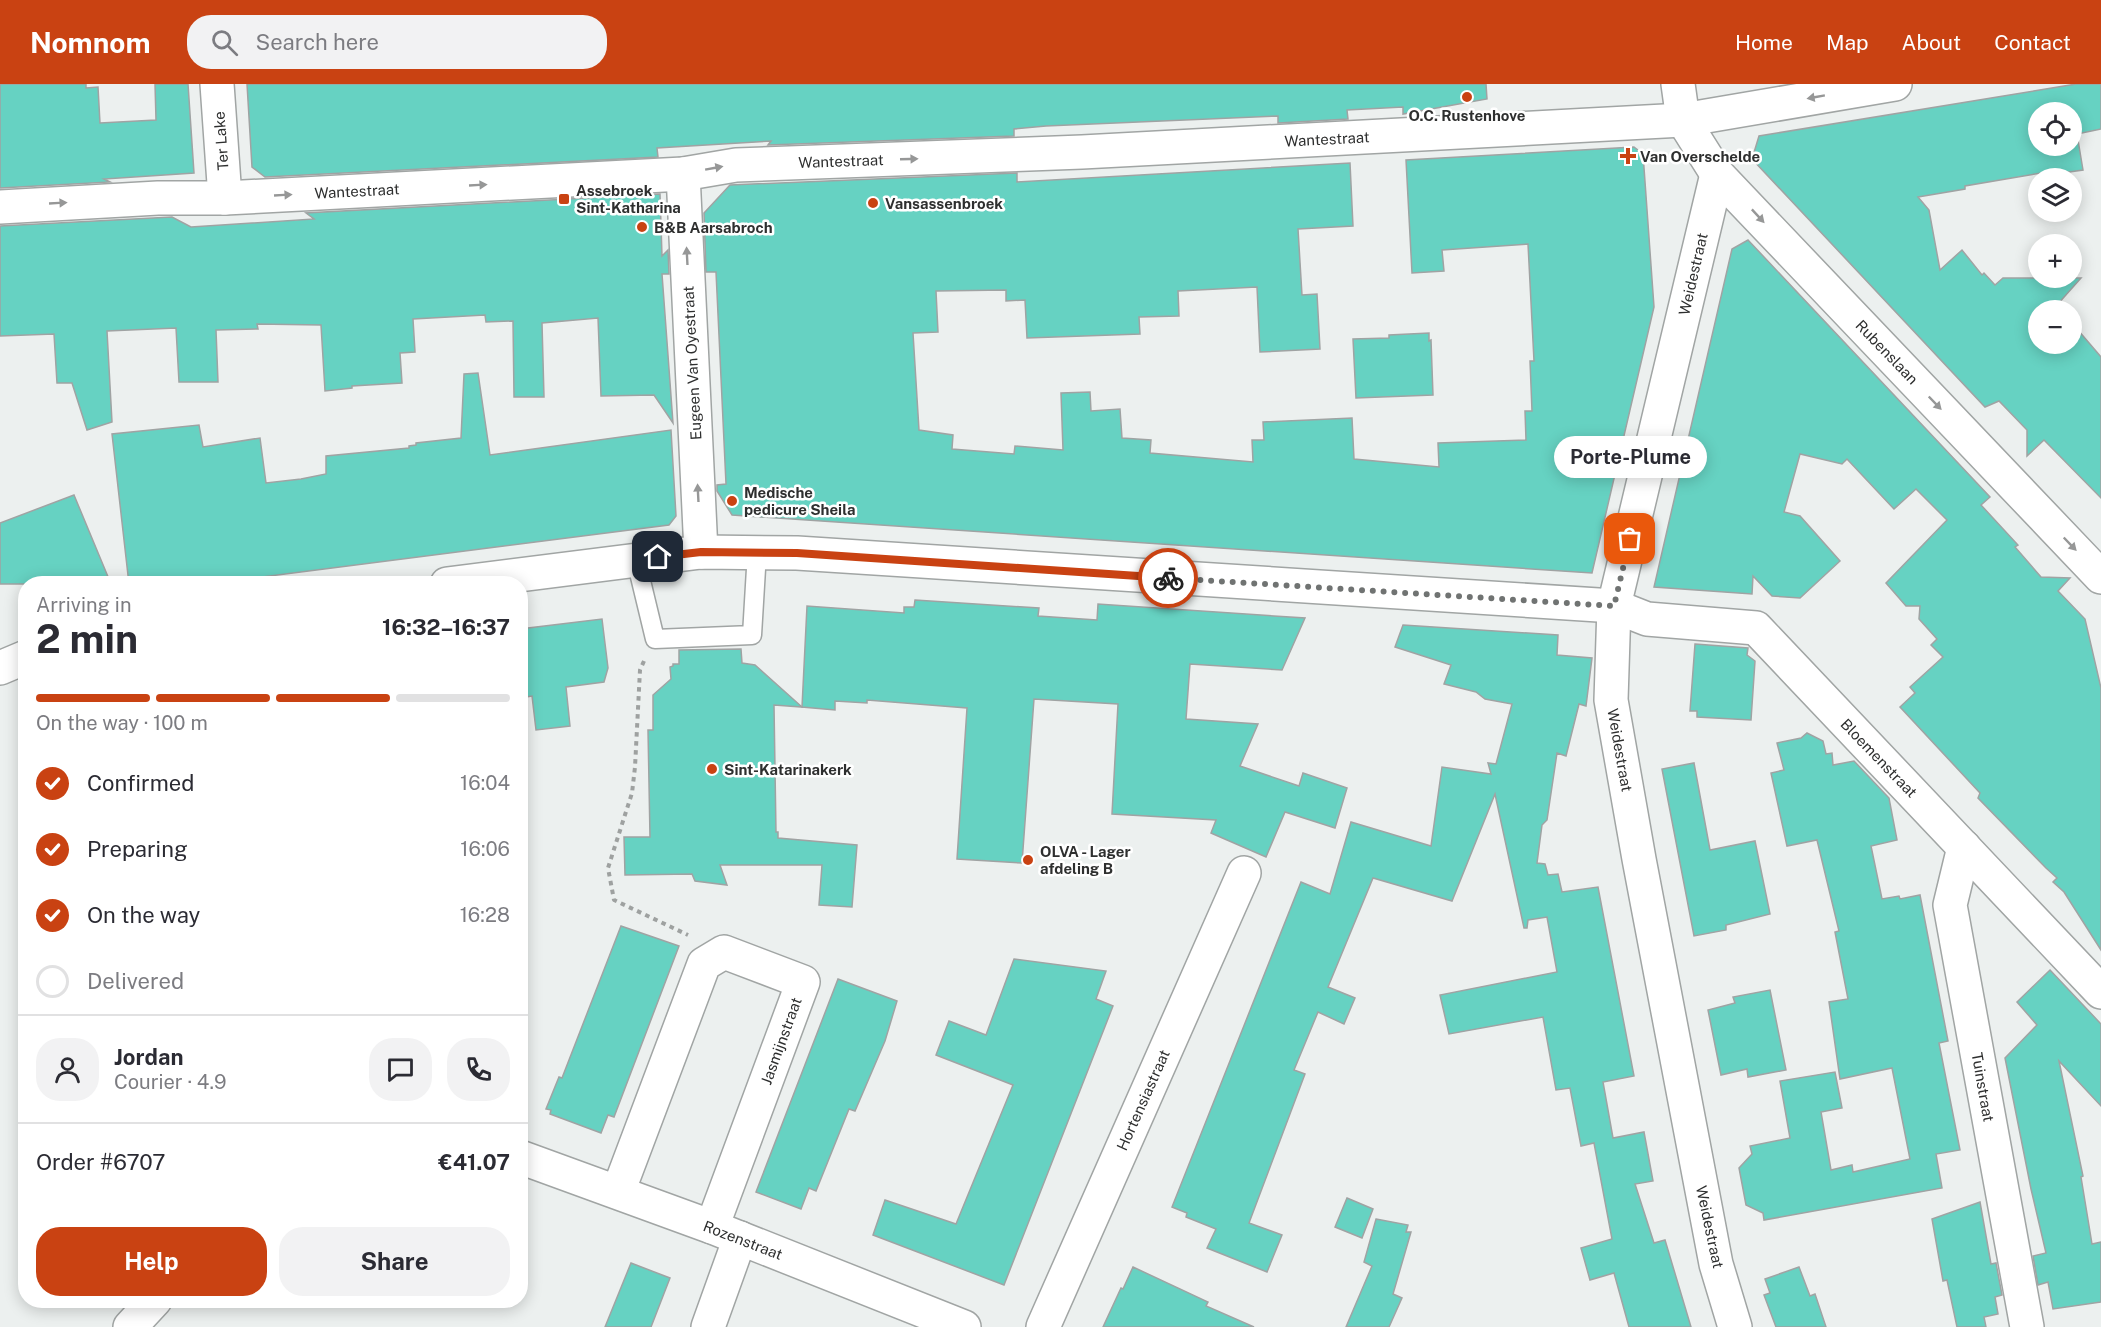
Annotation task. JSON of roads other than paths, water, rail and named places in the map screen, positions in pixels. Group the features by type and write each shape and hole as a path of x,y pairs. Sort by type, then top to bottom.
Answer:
{"street":[{"name":"Ter Lake","path":"217,84 225,198"},
{"path":"1678,84 1683,120"},
{"name":"Wantestraat","path":"0,207 158,198 225,198 683,174 736,165 1082,153 1683,120 1895,84"},
{"name":"Rubenslaan","path":"1683,120 1717,174 2101,577"},
{"name":"Eugeen Van Oyestraat","path":"683,174 701,552"},
{"name":"Weidestraat","path":"1717,174 1614,606 1611,700 1716,1264 1736,1327"},
{"name":"Bloemenstraat","path":"510,576 701,552 756,552 1614,606 1647,619 1756,628 2101,992"},
{"path":"0,668 18,660"},
{"name":"Tuinstraat","path":"1964,847 1950,905 2027,1327"},
{"name":"Hortensiastraat","path":"1042,1327 1244,873"},
{"name":"Jasmijnstraat","path":"618,1192 704,964 724,952 803,982 726,1233"},
{"name":"Rozenstraat","path":"528,1160 726,1233 964,1327"},
{"path":"708,1327 726,1233"},
{"path":"130,1327 148,1308"}],"lane":[{"path":"636,560 656,639 752,635 756,552"}],"place":[{"name":"O.C. Rustenhove","path":"1467,97"},
{"name":"Van Overschelde","path":"1628,156"},
{"name":"Assebroek Sint-Katharina","path":"564,199"},
{"name":"Vansassenbroek","path":"873,203"},
{"name":"B&B Aarsabroch","path":"642,227"},
{"name":"Medische pedicure Sheila","path":"732,501"},
{"name":"Porte-Plume","path":"1630,539"},
{"name":"Sint-Katarinakerk","path":"712,769"},
{"name":"OLVA - Lager afdeling B","path":"1028,860"}]}
